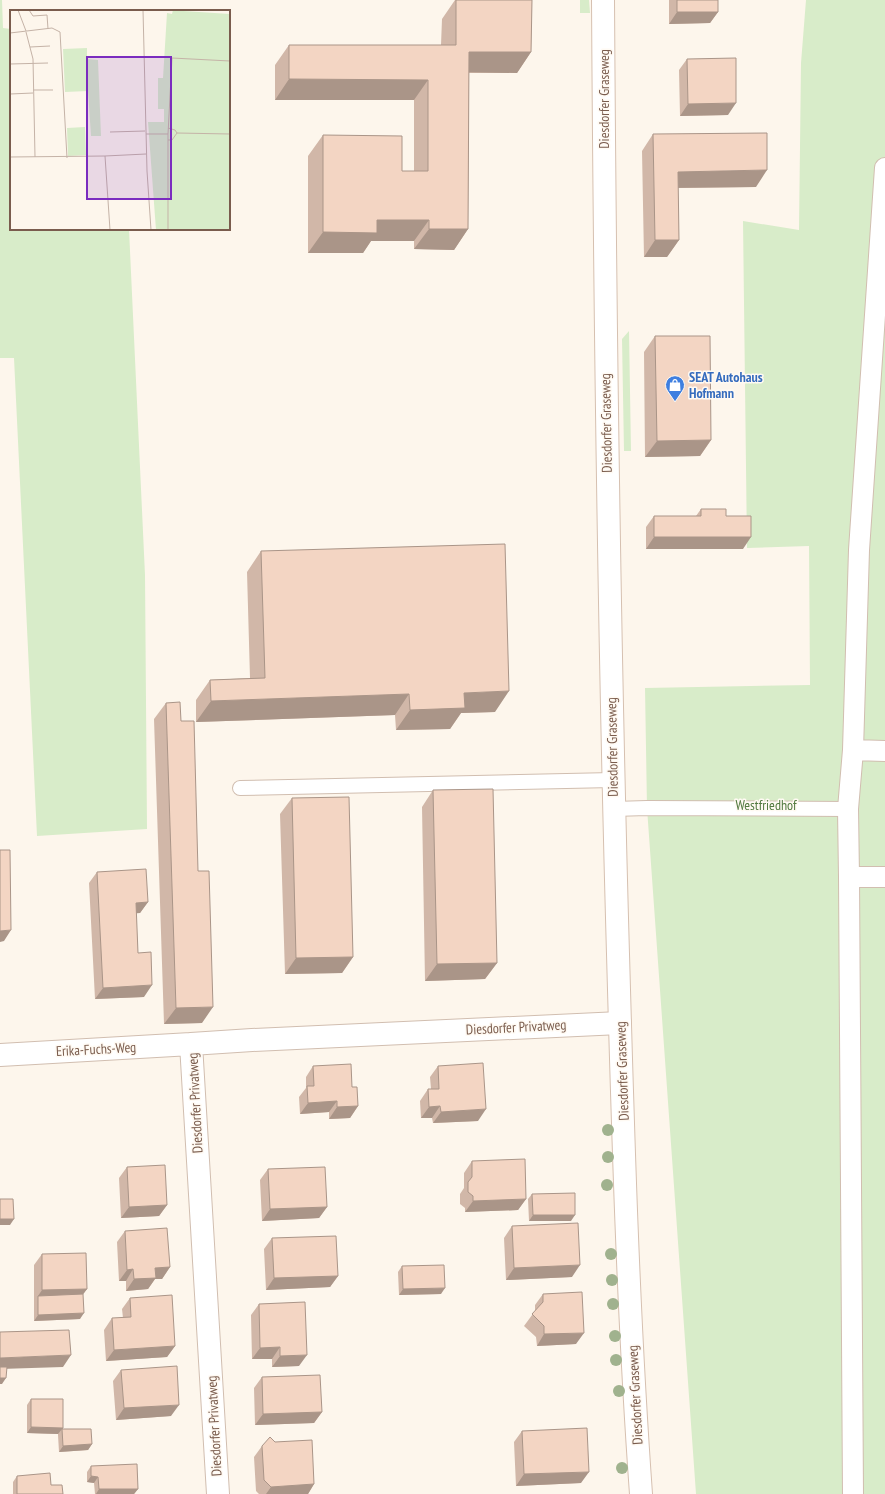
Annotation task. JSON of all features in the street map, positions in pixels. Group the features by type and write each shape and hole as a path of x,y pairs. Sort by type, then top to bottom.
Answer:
{"main road":[{"name":"Diesdorfer Graseweg","path":"603,0 605,304 613,780 626,1202 641,1494"},
{"name":"Diesdorfer Privatweg","path":"218,1494 192,1044 490,1028 620,1023"},
{"name":"Erika-Fuchs-Weg","path":"0,1055 192,1044"}],"street":[{"path":"853,1494 848,809 853,750 859,550 885,168"},
{"path":"853,750 885,751"},
{"path":"849,877 885,877"}],"lane":[{"path":"240,788 613,780"},
{"path":"614,809 848,809"}],"green space":[{"path":"0,0 2,0 3,28 10,29 10,230 129,230 145,575 147,829 37,836 14,358 0,358"},
{"path":"580,0 589,0 590,13 580,13"},
{"name":"Westfriedhof","path":"806,0 885,0 885,1494 696,1494 647,808 645,688 810,685 809,546 747,548 743,221 799,230 801,63"},
{"path":"629,331 631,451 624,451 622,339"}],"building":[{"path":"456,0 532,0 531,52 469,52 468,229 429,229 429,220 377,220 377,233 323,232 323,135 402,136 402,171 428,171 428,80 289,79 289,45 456,45"},
{"path":"677,0 718,0 718,12 677,12"},
{"path":"736,58 736,103 688,104 687,59"},
{"path":"767,133 767,170 678,172 679,240 655,240 653,134"},
{"path":"655,336 710,336 711,440 657,441"},
{"path":"701,509 726,509 726,516 751,516 751,537 654,537 654,516 701,516"},
{"path":"505,544 509,691 464,693 465,708 410,710 409,694 211,701 210,680 265,678 261,551"},
{"path":"180,702 181,721 194,721 198,871 209,871 213,1007 176,1008 166,703"},
{"path":"493,789 497,963 437,964 433,790"},
{"path":"349,797 353,957 296,958 292,798"},
{"path":"0,850 10,850 11,930 0,931"},
{"path":"146,869 148,902 136,903 138,953 151,952 152,985 103,988 97,872"},
{"path":"483,1063 486,1109 441,1112 440,1106 429,1107 428,1089 439,1089 438,1066"},
{"path":"351,1064 352,1087 357,1087 358,1106 337,1107 337,1101 308,1103 307,1086 314,1086 313,1066"},
{"path":"525,1159 526,1199 473,1201 473,1196 468,1192 468,1182 472,1177 472,1161"},
{"path":"165,1165 167,1205 129,1207 127,1167"},
{"path":"325,1167 327,1207 270,1209 268,1169"},
{"path":"575,1193 575,1215 533,1215 532,1194"},
{"path":"0,1199 13,1199 14,1219 0,1219"},
{"path":"578,1223 580,1265 514,1268 512,1226"},
{"path":"167,1228 170,1267 155,1268 156,1278 134,1279 133,1269 127,1270 125,1231"},
{"path":"336,1236 338,1276 274,1278 272,1238"},
{"path":"86,1253 87,1289 42,1290 42,1254"},
{"path":"444,1265 445,1288 403,1289 402,1266"},
{"path":"582,1292 584,1333 544,1334 544,1326 532,1314 543,1302 543,1294"},
{"path":"83,1294 84,1313 38,1315 38,1296"},
{"path":"172,1295 175,1346 114,1350 112,1318 131,1317 130,1298"},
{"path":"305,1302 307,1355 280,1356 280,1347 260,1348 259,1304"},
{"path":"69,1330 71,1355 0,1358 0,1332"},
{"path":"177,1366 179,1405 124,1408 121,1370"},
{"path":"0,1367 7,1367 6,1378 0,1378"},
{"path":"320,1375 322,1412 263,1414 262,1377"},
{"path":"31,1399 63,1399 63,1428 31,1427"},
{"path":"587,1428 589,1472 524,1474 522,1431"},
{"path":"62,1429 91,1429 92,1444 63,1446"},
{"path":"270,1437 275,1442 312,1440 314,1484 271,1487 264,1480 262,1446"},
{"path":"137,1464 138,1489 99,1489 98,1477 91,1476 91,1466"},
{"path":"50,1473 51,1485 62,1485 63,1494 17,1494 17,1476"}],"place":[{"name":"SEAT Autohaus Hofmann","path":"675,402"}]}
